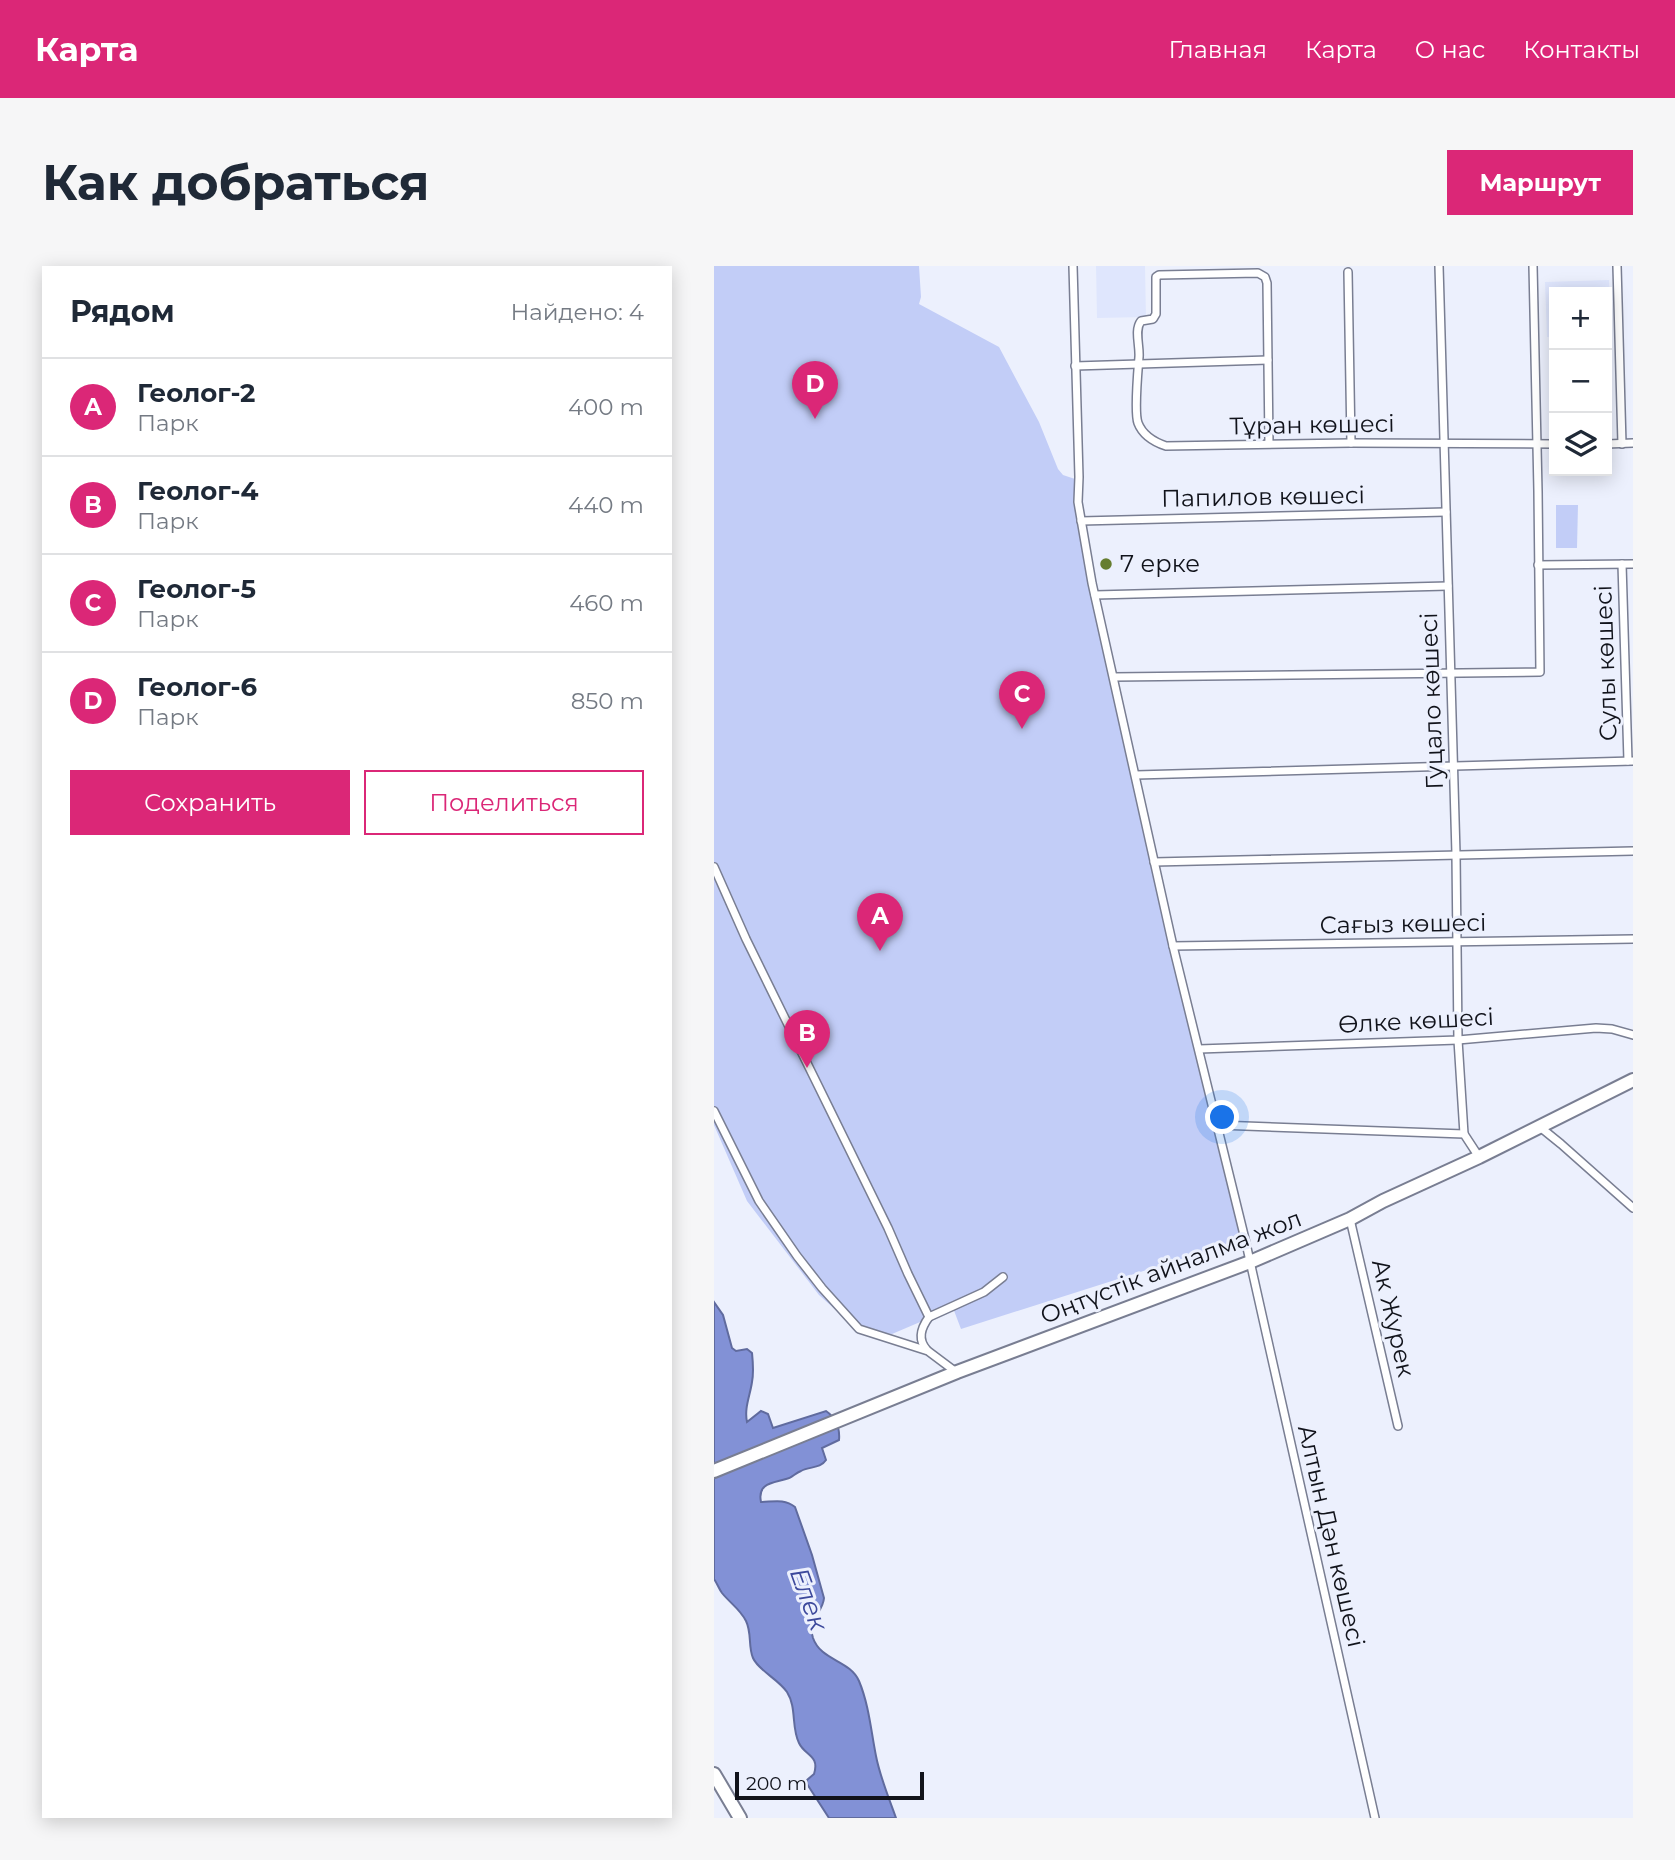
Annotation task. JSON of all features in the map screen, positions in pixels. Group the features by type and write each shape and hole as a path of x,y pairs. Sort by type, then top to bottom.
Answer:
{"highway":[{"name":"Оңтүстік айналма жол","path":"714,1471 957,1372 1250,1262 1350,1219 1633,1080"},
{"path":"714,1774 740,1818"}],"street":[{"name":"Алтын Дән көшесі","path":"1073,266 1078,502 1095,595 1173,946 1250,1262 1376,1818"},
{"name":"Гуцало көшесі","path":"1439,266 1456,854 1458,1040 1464,1134"},
{"path":"1114,677 1540,672 1533,266"},
{"path":"1617,266 1622,444"},
{"path":"1348,272 1351,443"},
{"path":"1138,364 1138,325 1141,321 1153,319 1156,314 1156,277 1258,273 1265,277 1269,444"},
{"path":"1075,366 1268,360"},
{"name":"Тұран көшесі","path":"1138,364 1137,420 1145,434 1154,442 1166,446 1549,444"},
{"path":"1612,444 1633,443"},
{"name":"Папилов көшесі","path":"1081,521 1446,512"},
{"name":"Сулы көшесі","path":"1622,564 1631,761"},
{"path":"1538,565 1633,564"},
{"path":"1095,595 1448,586"},
{"path":"1136,775 1631,761"},
{"path":"1154,862 1633,851"},
{"path":"714,867 746,939 929,1317"},
{"name":"Сағыз көшесі","path":"1173,946 1633,939"},
{"name":"Өлке көшесі","path":"1199,1049 1458,1040 1596,1027 1633,1035"},
{"path":"714,1111 759,1201 822,1289 859,1329 928,1351"},
{"path":"1218,1125 1464,1134 1479,1157"},
{"path":"1540,1128 1633,1208"},
{"name":"Ак Журек","path":"1350,1219 1398,1426"},
{"path":"957,1372 922,1344 920,1336 923,1325 929,1317 984,1292 1003,1277"}],"shaded area":[{"path":"714,266 919,266 919,304 999,347 1039,422 1058,469 1063,475 1075,479 1077,515 1244,1239 961,1329 953,1308 892,1334 858,1330 819,1295 747,1201 714,1125"},
{"path":"1096,266 1145,266 1146,317 1097,318"},
{"path":"1609,280 1609,287 1549,287 1547,337 1545,282"},
{"path":"1556,505 1578,505 1577,548 1556,548"}],"water":[{"name":"Елек","path":"714,1302 723,1315 732,1348 736,1351 747,1349 752,1353 753,1375 747,1422 761,1411 768,1414 773,1428 826,1411 837,1424 839,1440 822,1448 826,1460 824,1463 767,1485 760,1496 761,1502 782,1501 795,1507 824,1598 812,1626 813,1638 822,1651 849,1669 859,1681 880,1772 896,1818 829,1818 807,1784 807,1780 814,1774 815,1763 797,1737 790,1698 783,1687 756,1662 746,1621 722,1593 714,1579"}],"place":[{"name":"Геолог-6","path":"815,419"},
{"name":"7 ерке","path":"1106,564"},
{"name":"Геолог-5","path":"1022,729"},
{"name":"Геолог-2","path":"880,951"},
{"name":"Геолог-4","path":"807,1068"}]}
